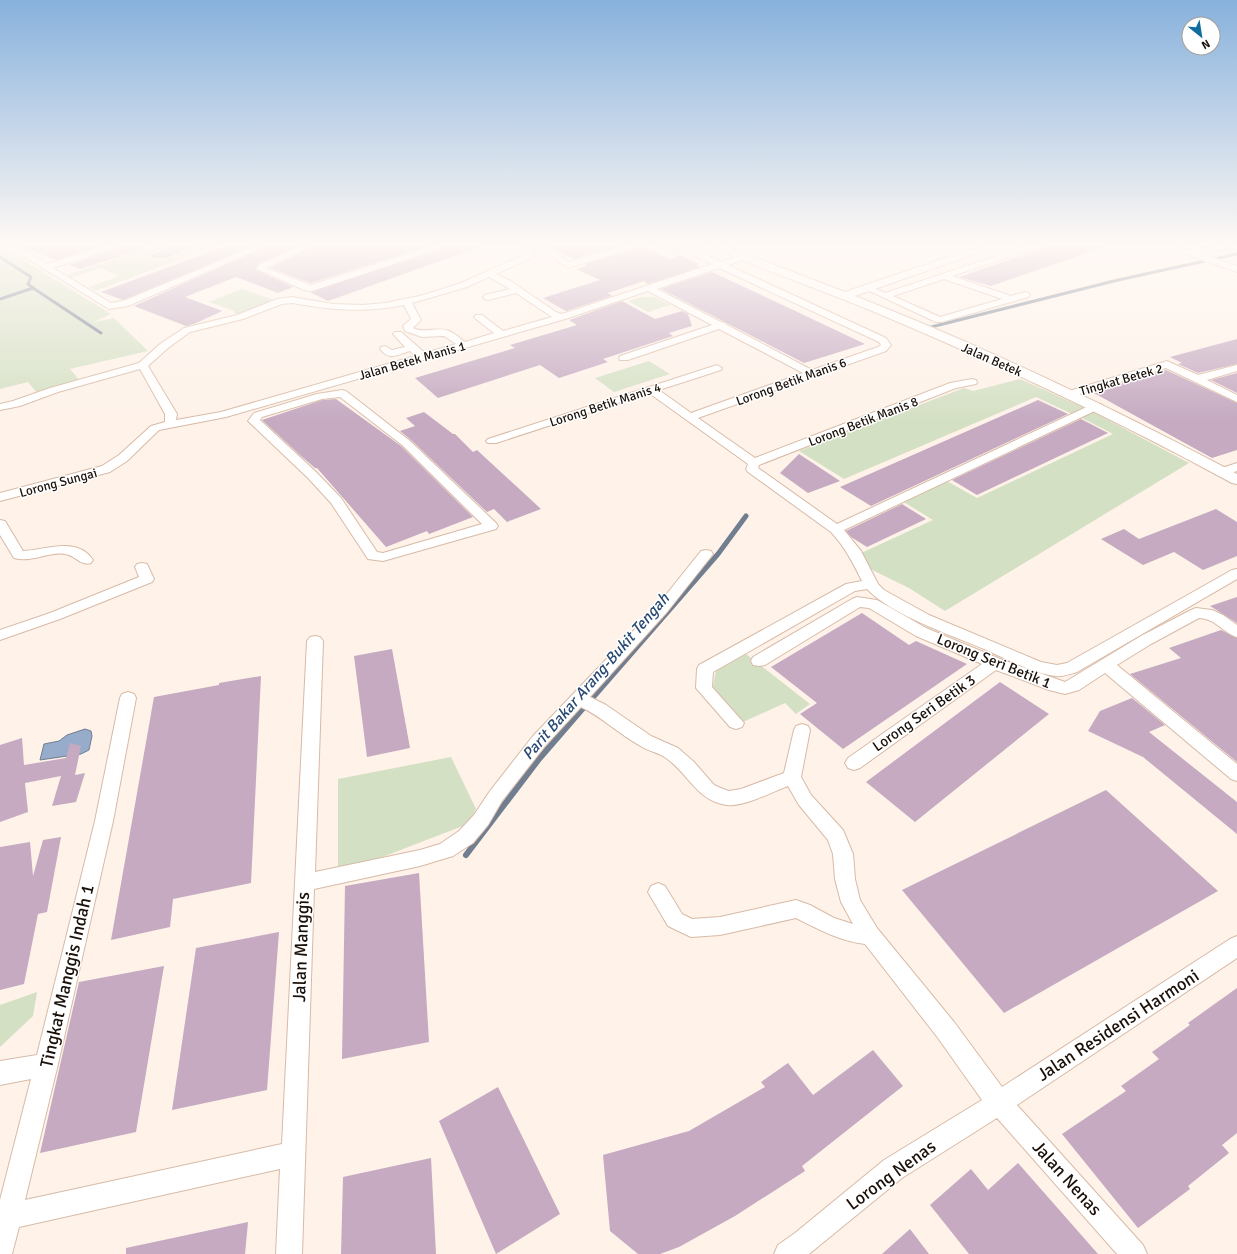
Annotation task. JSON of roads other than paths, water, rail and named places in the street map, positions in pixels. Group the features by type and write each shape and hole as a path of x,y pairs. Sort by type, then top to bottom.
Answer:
{"street":[{"path":"107,305 109,306 121,305"},
{"path":"0,407 16,404 54,390 143,365 164,346 187,330 202,325 240,317 271,305"},
{"path":"313,305 363,308 389,305"},
{"path":"408,305 416,320 408,326 408,329 414,334 422,335 446,333 463,345"},
{"path":"539,305 553,314 562,317"},
{"name":"Jalan Betek Manis 1","path":"170,424 222,414 562,317 599,305"},
{"path":"682,305 812,374"},
{"name":"Lorong Betik Manis 6","path":"690,417 882,349 886,345 883,340 806,305"},
{"name":"Jalan Betek","path":"865,305 984,354 1097,406 1237,480"},
{"path":"904,305 939,320 992,305"},
{"path":"478,317 501,334"},
{"path":"624,358 722,325"},
{"path":"398,334 409,343 411,348 423,357"},
{"path":"386,349 390,354 411,348"},
{"name":"Tingkat Betek 2","path":"1070,394 1167,364 1237,399"},
{"path":"143,365 171,414 170,424"},
{"name":"Lorong Betik Manis 4","path":"492,441 718,368"},
{"path":"1197,379 1237,368"},
{"path":"319,387 327,393 342,393 406,443 491,526 383,556 373,556 336,501 312,475 254,421 258,415 321,396 342,393 346,387 340,380"},
{"name":"Lorong Betik Manis 8","path":"754,463 954,385 972,382"},
{"path":"650,389 754,463 752,468 836,529 854,551 870,584 879,593 924,618 1037,666 1057,671 1071,668 1237,573"},
{"path":"836,529 1097,406"},
{"name":"Lorong Sungai","path":"0,497 92,474 106,469 123,458 155,428 170,424"},
{"path":"1223,472 1237,468"},
{"path":"0,524 19,555 37,554 65,549 74,552 86,560"},
{"path":"304,884 420,858 446,850 466,837 481,820 496,796 539,741 581,699 662,609 706,554"},
{"path":"2,632 55,616 147,579 142,567"},
{"path":"736,723 704,688 705,669 851,588 870,584"},
{"name":"Lorong Seri Betik 1","path":"759,661 857,602 872,604 922,632 994,663 1065,688 1073,686 1146,640 1196,613 1207,613 1237,632"},
{"name":"Jalan Manggis","path":"289,1254 292,1154 315,640"},
{"name":"Lorong Seri Betik 3","path":"854,763 994,663"},
{"path":"1106,665 1237,774"},
{"name":"Tingkat Manggis Indah 1","path":"0,1252 47,1064 104,821 128,698"},
{"path":"581,699 600,709 645,741 672,753 688,767 708,790 719,796 729,798 742,796 792,777 802,730"},
{"name":"Jalan Nenas","path":"792,777 805,800 836,836 843,854 845,879 851,902 870,935 946,1030 999,1102 1134,1254"},
{"path":"658,892 675,920 691,928 720,926 796,909 807,912 821,922 858,935 870,935"},
{"name":"Jalan Residensi Harmoni","path":"999,1102 1237,946"},
{"path":"0,1074 47,1064"},
{"name":"Lorong Nenas","path":"787,1254 804,1242 893,1169 999,1102"},
{"path":"9,1216 292,1154"}],"water":[{"path":"85,729 91,731 92,736 89,750 81,754 40,760 44,744 59,741 67,735"}],"waterway":[{"path":"58,305 101,333"},
{"name":"Parit Bakar Arang-Bukit Tengah","path":"931,327 1020,305"},
{"name":"Parit Bakar Arang-Bukit Tengah","path":"584,708 718,554 746,516"},
{"name":"Parit Bakar Arang-Bukit Tengah","path":"466,855 539,759 584,707"}]}
